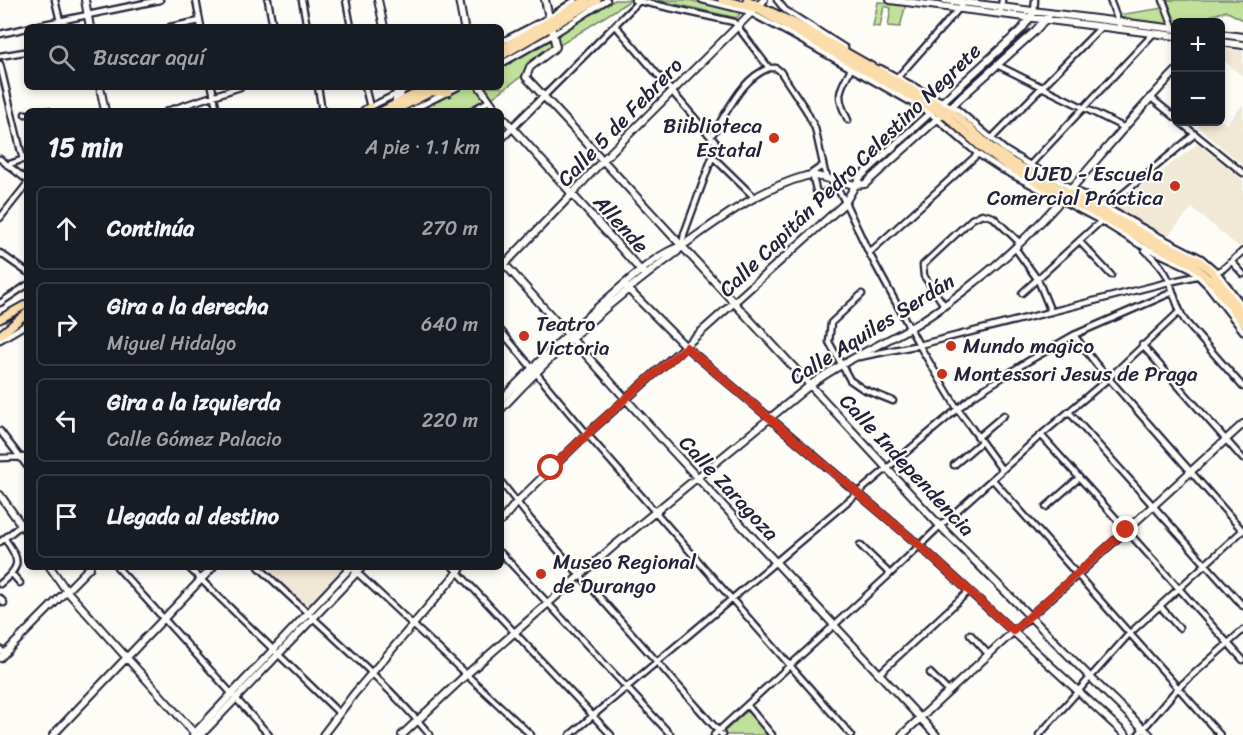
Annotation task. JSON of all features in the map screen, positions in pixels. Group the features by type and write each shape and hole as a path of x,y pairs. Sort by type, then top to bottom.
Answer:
{"main road":[{"path":"504,48 552,25 586,0"},
{"path":"504,54 597,0"},
{"path":"722,0 755,3 805,30 944,112 994,157 1166,246 1192,257"},
{"path":"755,3 785,25 936,107"},
{"path":"799,19 805,30"},
{"path":"785,25 792,35"},
{"path":"398,100 426,90"},
{"path":"435,90 448,92"},
{"path":"944,112 959,117 1011,162 1145,241 1208,274 1243,323"},
{"path":"1005,150 1011,162"},
{"path":"1091,198 1098,209"},
{"path":"1182,248 1243,314"},
{"path":"0,319 24,306"},
{"path":"0,329 23,319"},
{"path":"0,335 23,319"}],"street":[{"path":"55,0 60,21"},
{"path":"85,0 89,24"},
{"path":"44,24 160,0"},
{"path":"196,0 200,24"},
{"path":"268,0 272,24"},
{"path":"303,0 307,24"},
{"path":"346,0 350,24"},
{"path":"380,0 385,24"},
{"path":"459,0 463,24"},
{"path":"545,0 552,25"},
{"path":"504,62 552,25 575,0"},
{"path":"504,41 552,25 607,0"},
{"path":"702,0 755,3 792,35 851,69 936,107"},
{"path":"777,0 780,6 839,45 898,77 944,112 978,154 1001,169 1066,194 1091,198 1201,258 1208,274 1243,331"},
{"path":"890,0 1001,7 1034,16 1171,32"},
{"path":"945,0 951,3"},
{"path":"1035,0 1036,30"},
{"path":"1110,0 1120,26"},
{"path":"1164,0 1171,20"},
{"path":"504,136 615,26 637,1 726,19 738,26 768,68"},
{"name":"Calle 5 de Febrero","path":"504,262 738,26 755,3"},
{"path":"898,77 961,5"},
{"name":"Calle Capitán Pedro Celestino Negrete","path":"859,185 860,177 1034,16"},
{"path":"1048,17 1102,26 1120,26 1154,33 1171,33"},
{"name":"Calle Capitán Pedro Celestino Negrete","path":"504,517 516,503 625,399 734,304 845,203 859,185 997,65 1048,17"},
{"path":"185,24 200,21"},
{"name":"Calle Independencia","path":"552,25 555,49 530,67 526,77 940,526 1150,735"},
{"path":"615,26 717,144 684,234 682,246"},
{"path":"991,139 1102,26"},
{"path":"1022,29 1031,27 1036,30"},
{"path":"0,33 24,28"},
{"path":"1030,165 1154,33"},
{"path":"1225,35 1243,37"},
{"path":"1225,43 1243,45"},
{"path":"0,56 24,52"},
{"path":"0,64 24,155"},
{"path":"997,65 1123,127"},
{"path":"711,136 742,89 757,74 768,68 776,68 780,71 807,110 814,128 822,166 845,203 869,253 919,345 957,408 1002,470"},
{"path":"848,120 839,92 851,69"},
{"name":"Calle Aquiles Serdán","path":"402,735 467,674 581,574 768,418 842,363 910,328 981,277 1017,245 1066,194 1123,127 1175,72"},
{"path":"101,90 104,108"},
{"path":"213,90 216,108"},
{"path":"176,108 230,90"},
{"path":"318,90 322,108"},
{"path":"365,90 365,108"},
{"path":"416,108 452,90"},
{"path":"482,90 495,108"},
{"path":"1150,97 1171,114"},
{"path":"372,108 398,100"},
{"path":"476,108 489,101"},
{"path":"944,112 965,114 991,139 1030,165 1101,221 1140,245 1208,274 1243,306"},
{"name":"Allende","path":"504,119 642,273"},
{"path":"1185,126 1243,173"},
{"path":"1107,207 1195,134"},
{"path":"869,253 978,154"},
{"path":"713,157 754,197"},
{"path":"0,159 24,179"},
{"path":"7,165 24,159"},
{"path":"822,166 813,171 812,175 818,195 835,187"},
{"path":"504,397 642,273 675,248 682,246 754,197 803,176 812,175 830,181 859,185"},
{"path":"0,218 24,186"},
{"path":"944,305 924,276 923,265 972,219 982,214 993,217 1017,245 1038,280 1051,312"},
{"path":"1022,293 1101,221"},
{"path":"1080,242 1111,275"},
{"path":"1140,245 1158,263 1169,282 1179,312 1194,333 1243,387"},
{"path":"850,359 919,345 1208,274 1232,262 1243,251"},
{"path":"0,253 24,270"},
{"path":"1232,262 1243,274"},
{"name":"Calle Zaragoza","path":"504,266 936,735"},
{"path":"0,303 24,287"},
{"path":"626,287 686,347 920,546 1126,735"},
{"path":"570,735 957,408 1017,368 1074,335 1173,292"},
{"path":"862,294 830,325 829,342 842,363 846,375 853,383 893,401"},
{"path":"504,486 516,503 581,574 718,734 940,526 1041,435 1109,378 1179,312"},
{"path":"0,340 24,326"},
{"path":"504,335 587,434 851,735"},
{"path":"1039,735 1129,634 1243,531 1074,335"},
{"path":"1142,345 1243,459"},
{"path":"504,405 533,370"},
{"path":"1069,412 1243,606"},
{"path":"954,465 1004,415"},
{"path":"902,735 1013,631 1243,424"},
{"path":"0,431 24,462"},
{"path":"1041,435 1243,660"},
{"path":"0,458 24,458"},
{"path":"1046,507 1079,478"},
{"path":"993,480 1220,735"},
{"path":"0,495 24,529"},
{"path":"0,584 12,574 17,557 2,540 21,525"},
{"path":"860,545 890,574"},
{"path":"504,556 671,735"},
{"path":"52,570 66,590 196,735 356,570"},
{"path":"1,654 87,570"},
{"path":"120,570 269,735"},
{"path":"191,570 339,713"},
{"path":"53,735 210,570"},
{"path":"262,570 372,673 430,735"},
{"path":"358,570 531,735"},
{"path":"323,735 457,570"},
{"path":"459,570 611,735"},
{"path":"12,574 20,583"},
{"path":"880,673 969,591"},
{"path":"0,598 4,603"},
{"path":"1160,606 1179,628"},
{"path":"1138,735 1178,688 1243,630"},
{"path":"970,634 989,655"},
{"path":"930,673 949,692"},
{"path":"747,705 772,735"}],"shaded area":[{"path":"1225,49 1243,51 1243,77 1225,61"},
{"path":"1243,104 1243,165 1198,127 1225,126"},
{"name":"UJED - Escuela Comercial Práctica","path":"1198,144 1243,180 1243,243 1239,247 1192,208 1166,238 1114,207"},
{"path":"269,570 343,570 308,608"}],"green space":[{"path":"615,0 629,0 530,64 522,76 504,89 504,62"},
{"path":"658,0 688,0 741,12 737,18"},
{"path":"1167,0 1243,0 1243,20 1226,11 1203,18 1174,18"},
{"path":"878,2 906,4 900,27 888,26 891,8 884,6 880,27 873,26"},
{"path":"1163,8 1169,25 1121,21 1118,15"},
{"path":"1030,29 1031,31 954,102 951,100 950,98"},
{"path":"451,90 503,90 474,108 418,108"},
{"path":"747,711 769,735 726,735 724,732"}],"place":[{"name":"Biiblioteca Estatal","path":"774,138"},
{"name":"UJED - Escuela Comercial Práctica","path":"1175,186"},
{"name":"Teatro Victoria","path":"524,336"},
{"name":"Mundo magico","path":"951,346"},
{"name":"Montessori Jesus de Praga","path":"942,374"},
{"name":"Museo Regional de Durango","path":"541,574"}],"route":[{"path":"551,468 625,399 686,347 920,546 1013,631 1126,530"}]}
